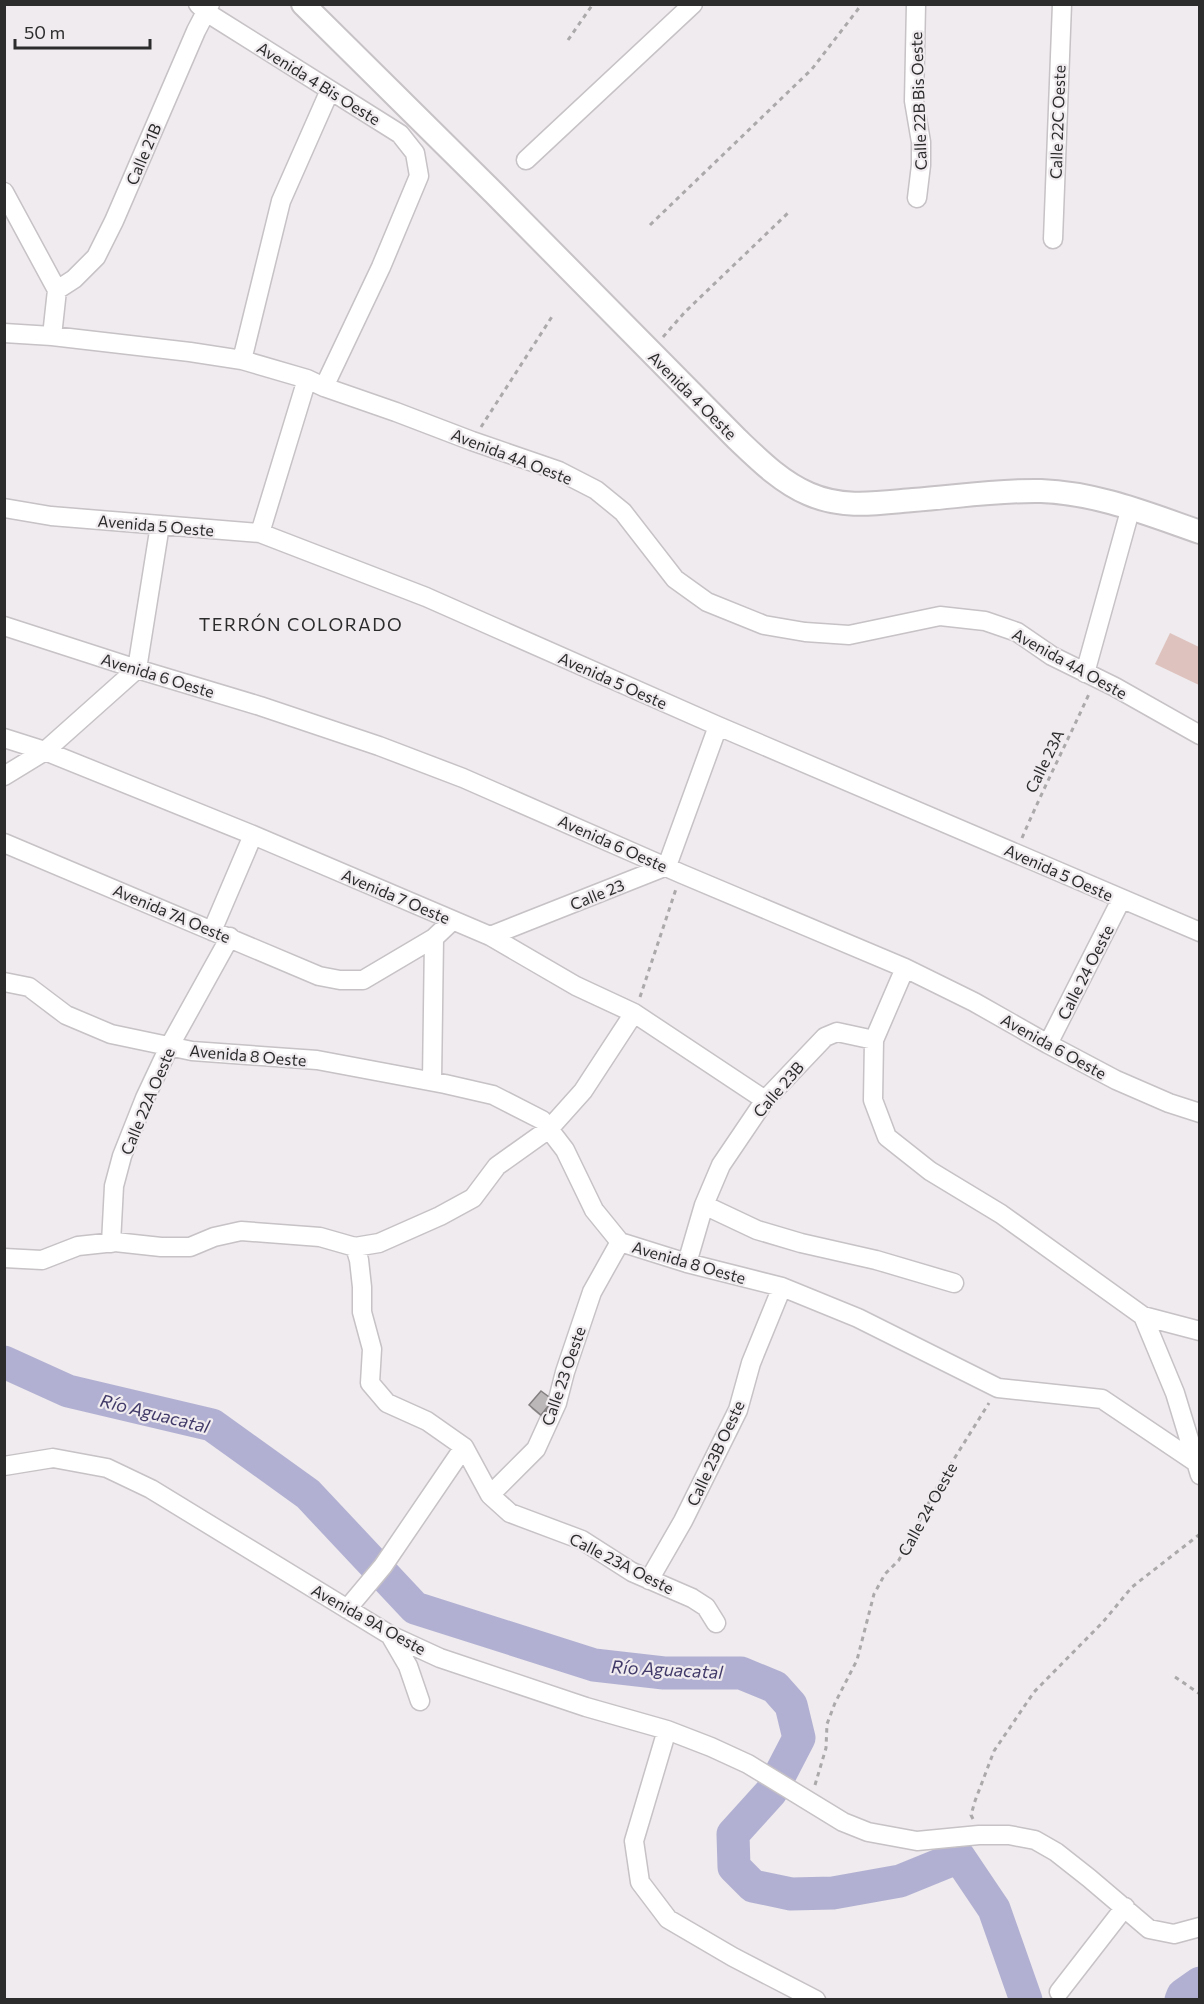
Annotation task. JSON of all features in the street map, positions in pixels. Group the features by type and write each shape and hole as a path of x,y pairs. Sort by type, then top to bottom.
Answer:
{"main road":[{"name":"Avenida 4 Oeste","path":"303,4 737,439 773,472 797,488 820,498 861,505 1040,491 1080,496 1131,507 1200,532"}],"street":[{"path":"526,160 693,4"},
{"name":"Calle 22B Bis Oeste","path":"916,4 914,101 921,142 917,198"},
{"name":"Calle 22C Oeste","path":"1053,239 1062,4"},
{"name":"Avenida 4 Bis Oeste","path":"205,7 400,134 415,153 419,177 381,267 324,387"},
{"name":"Calle 21B","path":"57,290 74,279 96,257 114,221 205,7"},
{"path":"242,360 281,201 330,90"},
{"path":"4,192 57,290 52,336"},
{"name":"Avenida 4A Oeste","path":"4,333 52,336 190,352 242,360 307,379 559,471 596,490 623,512 675,579 707,602 764,625 805,632 849,635 940,616 985,621 1017,632 1052,656 1115,687 1200,735"},
{"path":"260,533 307,379"},
{"path":"1090,676 1131,507"},
{"name":"Avenida 5 Oeste","path":"4,508 51,516 260,533 426,597 718,726 1200,932"},
{"path":"4,776 45,751 137,669 160,525"},
{"name":"Avenida 6 Oeste","path":"4,626 260,706 379,746 463,778 905,968 974,1002 1116,1080 1169,1103 1200,1113"},
{"path":"674,870 718,726"},
{"name":"Avenida 7 Oeste","path":"4,738 45,751 253,835 490,936 576,986 634,1013 765,1100"},
{"path":"212,931 253,835"},
{"name":"Avenida 7A Oeste","path":"4,843 319,976 340,980 363,980 434,938"},
{"name":"Calle 23","path":"490,936 674,870"},
{"name":"Calle 24 Oeste","path":"1048,1044 1121,900"},
{"path":"432,1081 434,938 452,921"},
{"name":"Calle 22A Oeste","path":"111,1243 114,1186 122,1156 145,1098 169,1047 230,937"},
{"path":"905,968 874,1040 873,1100 887,1137 930,1171 1001,1214 1143,1316 1200,1331"},
{"name":"Avenida 8 Oeste","path":"4,982 29,987 66,1015 111,1034 192,1051 317,1060 432,1081 493,1095 542,1120 565,1150 594,1210 620,1242 687,1263 782,1287 858,1318 998,1388 1102,1399 1197,1468"},
{"path":"4,1258 42,1260 78,1246 111,1243 190,1247 241,1231 320,1237 355,1247 379,1243 440,1216 473,1198 497,1166 549,1129 583,1092 634,1013"},
{"name":"Calle 23B","path":"687,1263 704,1205 722,1165 765,1100 825,1037 837,1032 874,1040"},
{"path":"704,1205 758,1230 801,1243 876,1260 954,1283"},
{"name":"Calle 23 Oeste","path":"490,1495 536,1449 557,1403 592,1292 620,1242"},
{"path":"355,1247 362,1287 362,1312 372,1349 370,1383 387,1403 427,1421 464,1447 490,1495"},
{"name":"Calle 23B Oeste","path":"648,1580 683,1521 738,1410 751,1363 782,1287"},
{"path":"1143,1316 1175,1393 1197,1468"},
{"path":"350,1606 383,1566 464,1447"},
{"name":"Avenida 9A Oeste","path":"4,1466 53,1458 107,1468 151,1489 350,1606 390,1635 440,1658 586,1707 667,1730 748,1764 843,1822 868,1832 917,1841 949,1840 979,1835 1009,1835 1035,1840 1056,1852 1149,1929 1174,1934 1200,1927"},
{"name":"Calle 23A Oeste","path":"490,1495 510,1513 582,1540 632,1572 692,1598 706,1607 716,1623"},
{"path":"390,1635 408,1666 420,1701"},
{"path":"667,1730 634,1841 640,1882 668,1919 733,1957 816,2000"},
{"path":"1059,1992 1125,1907"}],"path":[{"path":"568,40 593,4"},
{"path":"650,225 812,69 862,4"},
{"path":"650,352 685,312 789,212"},
{"path":"472,441 552,315"},
{"name":"Calle 23A","path":"1016,853 1052,770 1067,743 1090,676"},
{"path":"634,1013 674,870"},
{"name":"Calle 24 Oeste","path":"810,1802 826,1748 827,1724 857,1660 874,1594 885,1574 899,1560 939,1483 998,1388"},
{"path":"979,1835 971,1815 978,1791 994,1751 1034,1692 1103,1622 1132,1587 1200,1534"},
{"path":"1175,1677 1200,1694"}],"shaded area":[{"path":"1170,633 1199,647 1199,685 1155,664"}],"building":[{"path":"541,1391 553,1400 541,1415 529,1405"}],"waterway":[{"name":"Río Aguacatal","path":"4,1362 68,1391 212,1425 308,1494 415,1608 594,1665 664,1673 741,1673 775,1687 791,1705 799,1738 771,1792 733,1834 734,1867 753,1886 791,1894 833,1893 900,1881 959,1857 994,1909 1026,2000"},
{"name":"Río Aguacatal","path":"1181,2000 1183,1995 1200,1983"}],"district":[{"name":"TERRÓN COLORADO","path":"301,624"}]}
